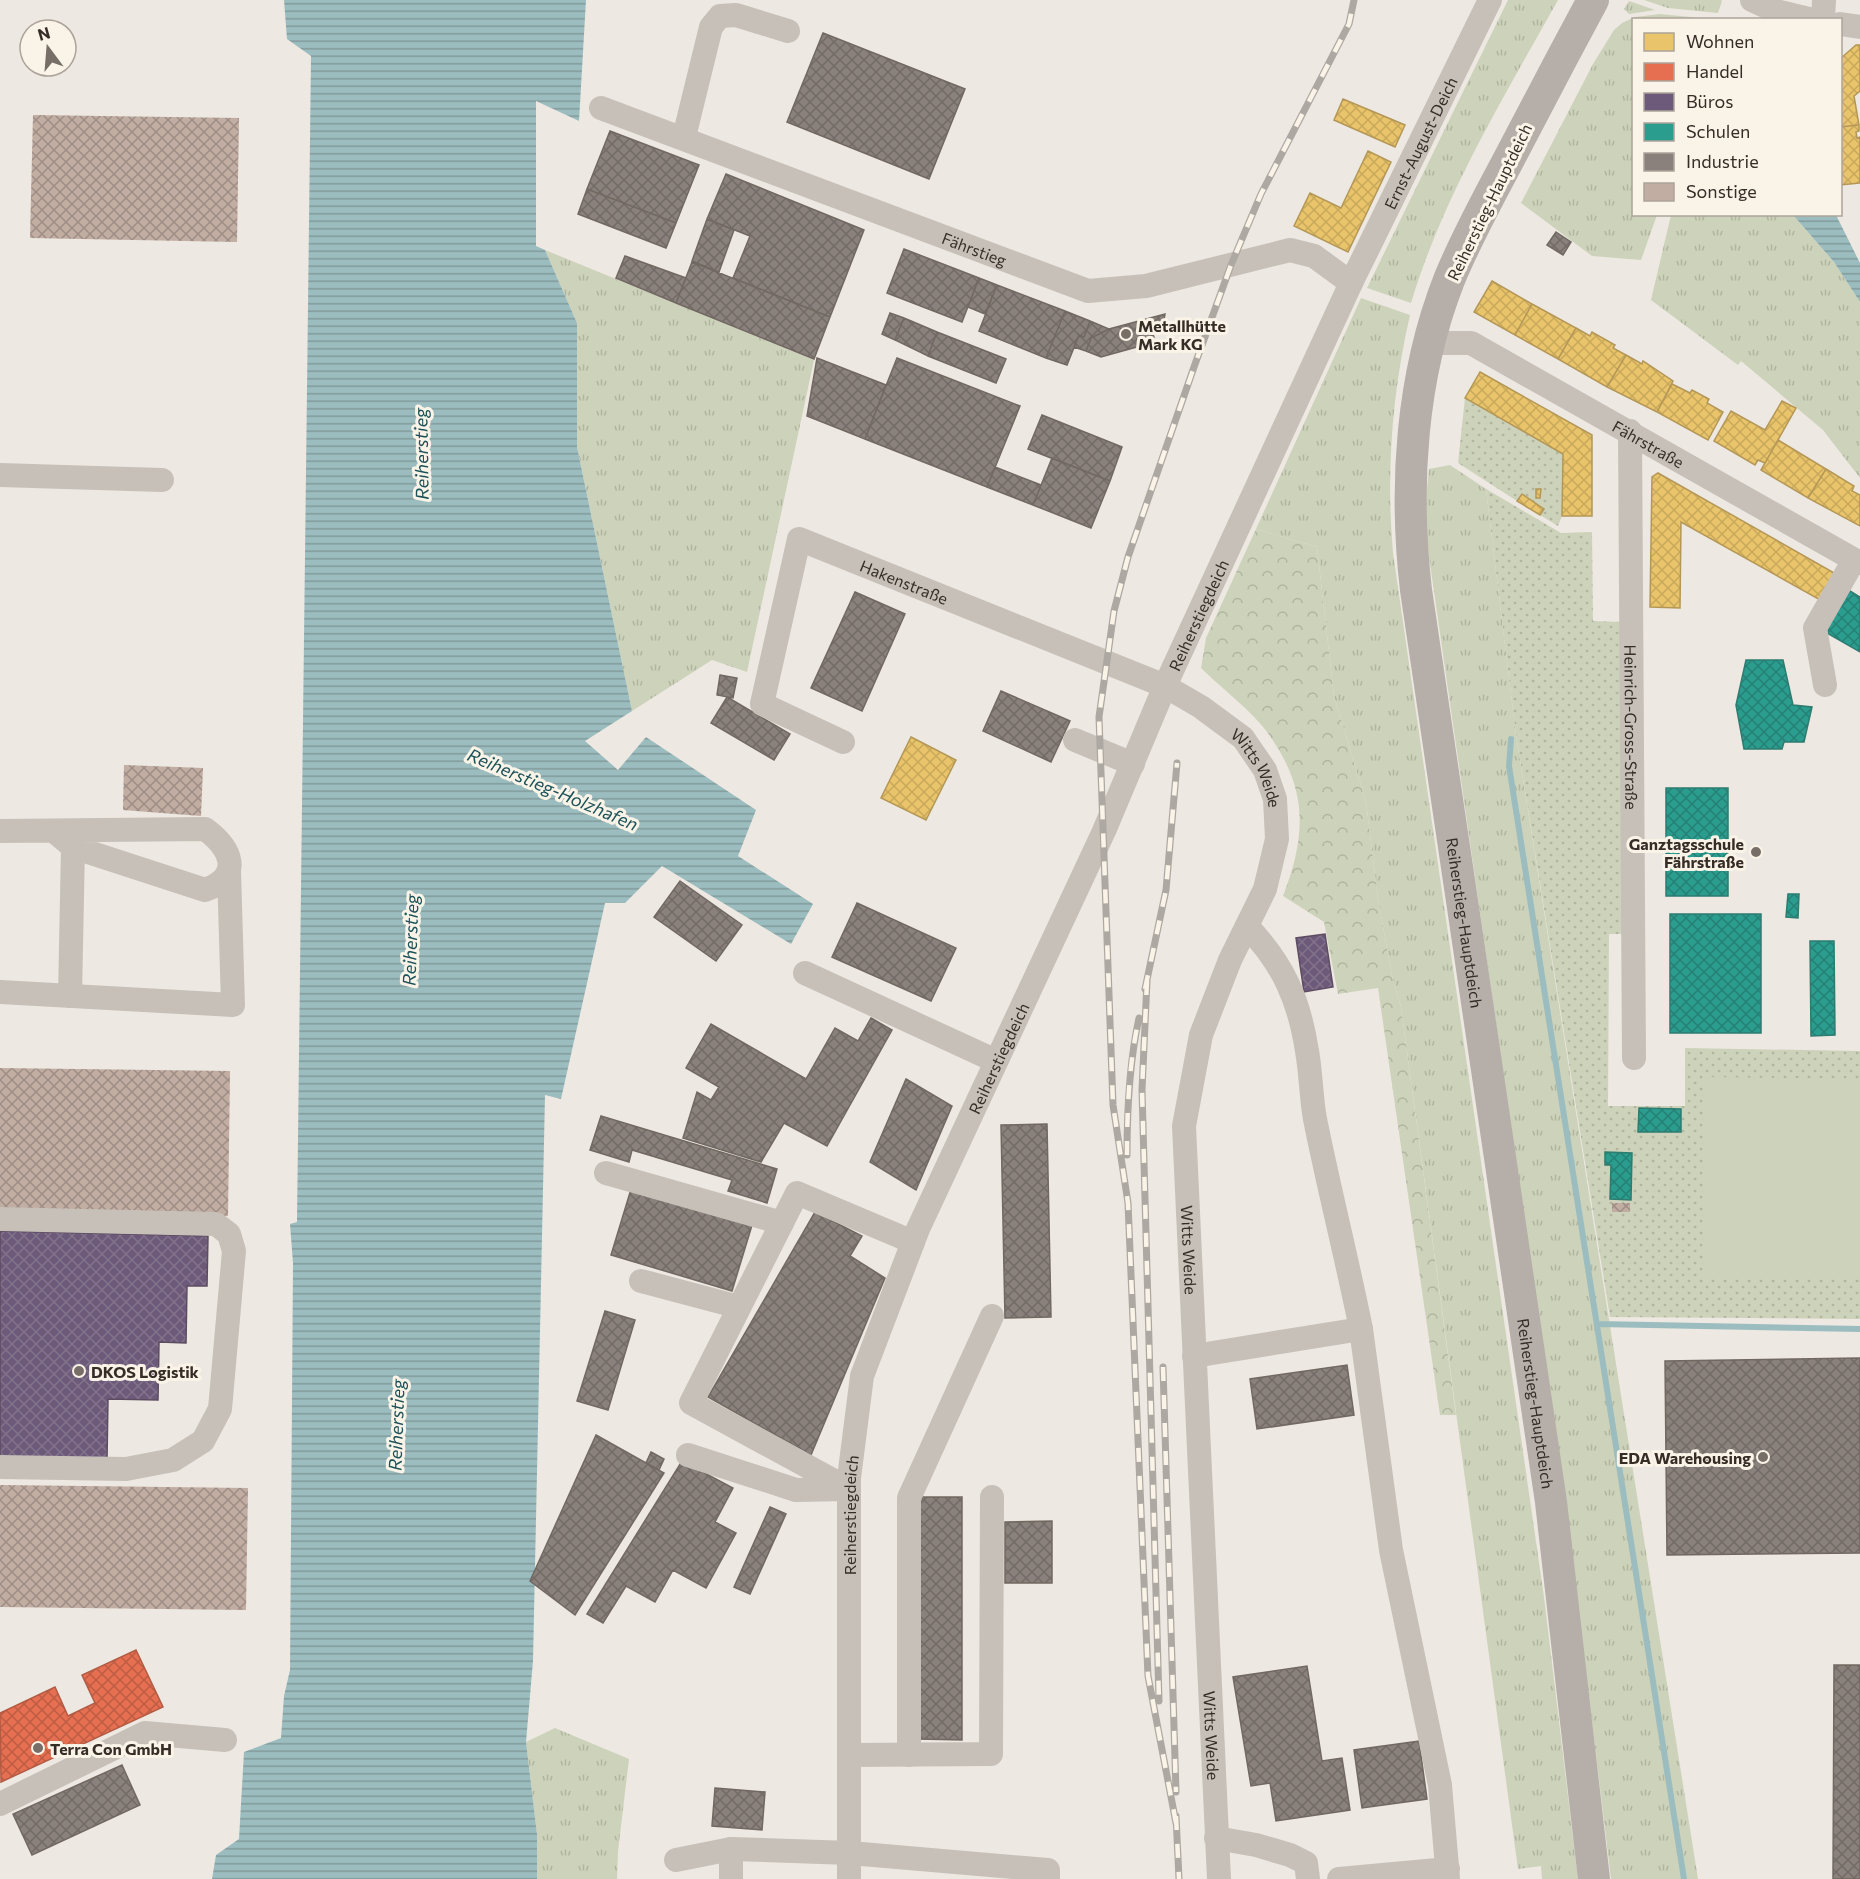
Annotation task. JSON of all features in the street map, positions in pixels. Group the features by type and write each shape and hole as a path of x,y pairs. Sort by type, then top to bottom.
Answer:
{"main road":[{"name":"Reiherstieg-Hauptdeich","path":"1593,0 1482,210 1449,280 1431,343 1415,418 1411,487 1412,551 1551,1502 1594,1879"}],"street":[{"name":"Ernst-August-Deich","path":"1351,284 1490,0"},
{"path":"1752,0 1776,11 1808,18"},
{"path":"1823,18 1824,0"},
{"path":"684,137 711,27 720,16 736,15 788,31"},
{"path":"1842,24 1860,27"},
{"name":"Fährstieg","path":"601,108 684,137 1088,291 1146,286 1290,250 1314,256 1351,284"},
{"name":"Reiherstiegdeich","path":"849,1879 849,1489 862,1376 913,1242 1104,831 1165,686 1351,284"},
{"name":"Fährstraße","path":"1431,343 1471,343 1630,431 1857,562"},
{"name":"Heinrich-Gross-Straße","path":"1630,431 1634,1058"},
{"path":"0,475 162,480"},
{"name":"Hakenstraße","path":"843,742 762,704 799,539 1165,686"},
{"path":"1825,685 1815,628 1857,562"},
{"name":"Witts Weide","path":"1165,686 1201,707 1243,738 1265,770 1275,799 1276,839 1265,889 1200,1035 1184,1126 1219,1879"},
{"path":"1075,740 1132,764"},
{"path":"0,831 205,829 222,842 229,855 233,1005 0,992"},
{"path":"55,832 73,847 205,890 220,885 229,871"},
{"path":"70,996 73,847"},
{"path":"1247,926 1270,950 1289,982 1299,1011 1315,1117 1361,1329 1391,1550 1440,1785 1448,1874 1339,1879"},
{"path":"805,973 996,1061"},
{"path":"606,1173 782,1223"},
{"path":"849,1489 691,1403 797,1193 913,1242"},
{"path":"0,1219 216,1224 229,1234 234,1251 220,1409 203,1441 173,1460 126,1469 0,1467"},
{"path":"641,1281 739,1307"},
{"path":"909,1755 909,1498 992,1316"},
{"path":"1194,1356 1361,1329"},
{"path":"688,1455 795,1490 849,1489"},
{"path":"850,1755 991,1754 992,1497"},
{"path":"0,1803 145,1732 225,1740"},
{"path":"1216,1846 1290,1854 1306,1863 1308,1879"},
{"path":"731,1849 731,1879"},
{"path":"676,1860 731,1849 850,1853 1048,1870 1048,1879"}],"green space":[{"path":"1508,0 1558,0 1496,110 1457,186 1424,263 1411,303 1367,288"},
{"path":"1644,0 1722,1 1718,13 1668,8"},
{"path":"1629,1 1655,10 1629,14 1624,9"},
{"path":"1660,14 1701,18 1633,18"},
{"path":"1632,18 1632,216 1657,216 1641,260 1592,256 1521,203 1593,64 1614,30"},
{"path":"1671,216 1794,216 1834,262 1860,302 1860,478 1823,430 1741,361 1738,365 1651,300"},
{"path":"545,250 814,360 747,672 712,660 632,711 577,447 577,323"},
{"path":"1361,298 1410,315 1399,374 1392,433 1390,493 1393,553 1544,1597 1578,1879 1542,1879 1541,1866 1518,1869 1401,1007 1392,976 1378,899 1366,802 1334,696 1317,547 1256,529"},
{"path":"1465,398 1563,454 1562,516 1558,526 1540,515 1544,508 1522,494 1517,501 1458,463"},
{"path":"1450,465 1486,489 1516,735 1698,1879 1611,1879 1570,1539 1427,543 1426,499 1429,469"},
{"path":"1486,489 1561,533 1592,532 1593,621 1622,622 1622,934 1609,934 1608,1106 1685,1106 1685,1048 1860,1051 1860,1319 1610,1317 1516,735"},
{"path":"1256,529 1317,547 1334,696 1366,802 1378,899 1392,976 1401,1007 1456,1415 1440,1415 1378,988 1338,994 1324,922 1283,896 1291,873 1299,832 1296,792 1290,773 1261,724 1201,668 1206,638"},
{"path":"1705,1077 1860,1079 1860,1278 1703,1277"},
{"path":"555,1728 629,1759 617,1879 537,1879 537,1834 526,1742"}],"water":[{"path":"284,0 586,0 579,121 536,101 536,246 545,250 577,323 577,447 632,711 585,741 618,770 646,737 756,810 738,856 813,904 791,944 662,866 625,903 605,903 561,1099 545,1095 533,1661 526,1742 537,1834 537,1879 212,1879 216,1855 239,1839 244,1752 281,1738 284,1696 290,1670 293,1263 290,1224 297,1222 311,56 287,39"},
{"path":"1794,216 1836,216 1860,263 1860,302 1834,262"}],"building: Wohnen":[{"path":"1856,45 1860,45 1860,91 1854,96 1859,125 1842,127 1842,57"},
{"path":"1343,99 1405,125 1395,147 1334,120"},
{"path":"1859,125 1859,131 1856,132 1857,138 1860,137 1860,183 1842,185 1842,127"},
{"path":"1368,151 1391,162 1348,252 1294,226 1310,193 1341,208"},
{"path":"1492,281 1532,304 1515,335 1474,312"},
{"path":"1532,304 1576,328 1558,359 1515,335"},
{"path":"1576,328 1590,336 1592,332 1615,345 1613,348 1626,355 1607,387 1558,359"},
{"path":"1626,355 1642,364 1643,361 1673,381 1657,412 1607,387"},
{"path":"1480,372 1592,435 1592,516 1562,516 1563,454 1465,398"},
{"path":"1672,384 1690,393 1692,390 1709,399 1707,403 1723,412 1708,440 1657,412"},
{"path":"1782,401 1796,408 1765,463 1758,460 1755,465 1714,441 1731,411 1765,430"},
{"path":"1778,440 1826,469 1808,498 1761,470"},
{"path":"1826,469 1854,486 1852,491 1860,495 1860,526 1808,498"},
{"path":"1658,473 1836,574 1822,601 1681,522 1680,608 1650,607 1652,477"},
{"path":"1536,489 1541,489 1540,498 1536,498"},
{"path":"1522,494 1544,509 1540,515 1517,501"},
{"path":"911,737 956,760 926,820 881,798"}],"building: Handel":[{"name":"Terra Con GmbH","path":"136,1650 163,1707 1,1782 0,1713 55,1687 68,1716 95,1703 82,1675"}],"building: Büros":[{"path":"1325,934 1333,987 1304,992 1296,938"},
{"name":"DKOS Logistik","path":"0,1231 208,1236 207,1286 187,1286 186,1343 159,1342 158,1400 108,1399 107,1460 0,1458"}],"building: Schulen":[{"path":"1850,591 1860,597 1860,652 1820,629"},
{"path":"1746,660 1783,660 1793,705 1812,707 1804,742 1784,742 1782,749 1744,749 1736,705"},
{"path":"1666,788 1728,788 1728,896 1666,896"},
{"path":"1788,894 1799,894 1798,918 1786,917"},
{"path":"1670,914 1761,914 1761,1033 1670,1033"},
{"path":"1810,941 1834,941 1835,1035 1811,1036"},
{"path":"1639,1108 1681,1109 1681,1132 1638,1132"},
{"path":"1605,1152 1632,1153 1631,1200 1610,1199 1611,1165 1605,1165"}],"building: Industrie":[{"path":"823,33 965,89 929,179 787,122"},
{"path":"610,131 699,165 676,223 587,189"},
{"path":"726,174 864,230 830,317 733,278 750,236 707,219"},
{"path":"587,189 676,223 666,248 578,214"},
{"path":"707,219 734,230 719,272 692,261"},
{"path":"1556,232 1571,242 1563,255 1547,245"},
{"path":"904,249 979,278 962,322 887,293"},
{"path":"625,256 686,278 676,303 616,278"},
{"path":"692,262 830,317 814,359 676,303"},
{"path":"979,278 997,285 985,314 968,307"},
{"path":"997,285 1065,311 1046,358 979,331"},
{"path":"1065,311 1090,321 1084,337 1079,335 1067,365 1046,358"},
{"path":"890,313 904,318 895,340 882,334"},
{"name":"Metallhütte Mark KG","path":"1165,314 1163,326 1151,330 1154,337 1151,343 1101,357 1086,351 1091,338 1109,329"},
{"path":"904,318 937,332 928,356 895,340"},
{"path":"1090,321 1109,329 1091,338 1086,351 1074,347 1079,335 1084,337"},
{"path":"937,332 1006,359 996,383 928,356"},
{"path":"817,358 886,385 865,439 807,416"},
{"path":"897,358 1020,406 987,487 865,439"},
{"path":"1042,415 1122,447 1110,481 1028,449"},
{"path":"1052,458 1110,481 1091,528 1033,505"},
{"path":"995,467 1041,485 1033,505 987,487"},
{"path":"855,592 905,614 862,711 811,688"},
{"path":"720,675 737,678 733,698 717,695"},
{"path":"1001,691 1070,721 1051,762 983,731"},
{"path":"727,697 790,734 774,760 711,723"},
{"path":"680,881 742,925 716,961 654,917"},
{"path":"857,903 956,948 931,1001 832,957"},
{"path":"871,1018 892,1030 827,1146 784,1123 761,1162 683,1138 697,1092 711,1100 719,1087 686,1068 711,1024 806,1079 835,1028 858,1041"},
{"path":"906,1079 952,1106 916,1190 870,1162"},
{"path":"601,1116 777,1169 767,1203 728,1191 732,1180 632,1150 629,1162 590,1150"},
{"path":"1047,1124 1051,1317 1005,1318 1001,1125"},
{"path":"632,1186 753,1222 732,1291 611,1255"},
{"path":"815,1212 862,1236 850,1256 885,1278 811,1455 708,1397"},
{"path":"605,1311 635,1320 608,1410 577,1401"},
{"name":"EDA Warehousing","path":"1860,1358 1860,1553 1667,1555 1665,1361"},
{"path":"1347,1365 1354,1415 1257,1429 1250,1379"},
{"path":"596,1435 664,1473 575,1615 530,1581"},
{"path":"651,1452 664,1459 659,1470 646,1463"},
{"path":"682,1461 733,1488 715,1522 736,1533 706,1588 673,1570 655,1602 626,1586 603,1623 587,1614"},
{"path":"917,1497 962,1497 962,1740 918,1739"},
{"path":"770,1507 786,1514 750,1594 734,1587"},
{"path":"1052,1521 1052,1583 1005,1583 1005,1522"},
{"path":"1834,1665 1860,1665 1860,1879 1833,1879"},
{"path":"1307,1666 1322,1761 1342,1758 1350,1810 1276,1821 1270,1783 1251,1786 1233,1677"},
{"path":"1419,1741 1427,1799 1362,1808 1354,1750"},
{"path":"122,1765 140,1805 32,1855 13,1814"},
{"path":"715,1788 765,1792 762,1830 712,1826"}],"building: Sonstige":[{"path":"33,115 239,118 237,242 30,238"},
{"path":"124,765 203,768 201,816 123,810"},
{"path":"0,1068 230,1071 228,1216 0,1210"},
{"path":"1612,1203 1630,1203 1630,1212 1612,1212"},
{"path":"0,1485 248,1488 246,1610 0,1607"}],"waterway":[{"path":"1511,739 1509,766 1684,1879"},
{"path":"1598,1324 1860,1329"}],"railway":[{"path":"1176,1823 1148,1676 1128,1203 1113,1105 1099,717 1114,611 1128,557 1194,367 1231,265 1261,194 1349,24 1354,0"},
{"path":"1145,989 1166,890 1177,763"},
{"path":"1147,981 1142,1090 1159,1701"},
{"path":"1127,1155 1129,1086 1139,1018"},
{"path":"1163,1367 1176,1792"},
{"path":"1176,1816 1179,1879"}],"place":[{"name":"Metallhütte Mark KG","path":"1126,334"},
{"name":"Ganztagsschule Fährstraße","path":"1756,852"},
{"name":"DKOS Logistik","path":"79,1371"},
{"name":"EDA Warehousing","path":"1763,1457"},
{"name":"Terra Con GmbH","path":"38,1748"}],"water label":[{"name":"Reiherstieg","path":"421,454"},
{"name":"Reiherstieg-Holzhafen","path":"553,789"},
{"name":"Reiherstieg","path":"410,940"},
{"name":"Reiherstieg","path":"396,1425"}]}
